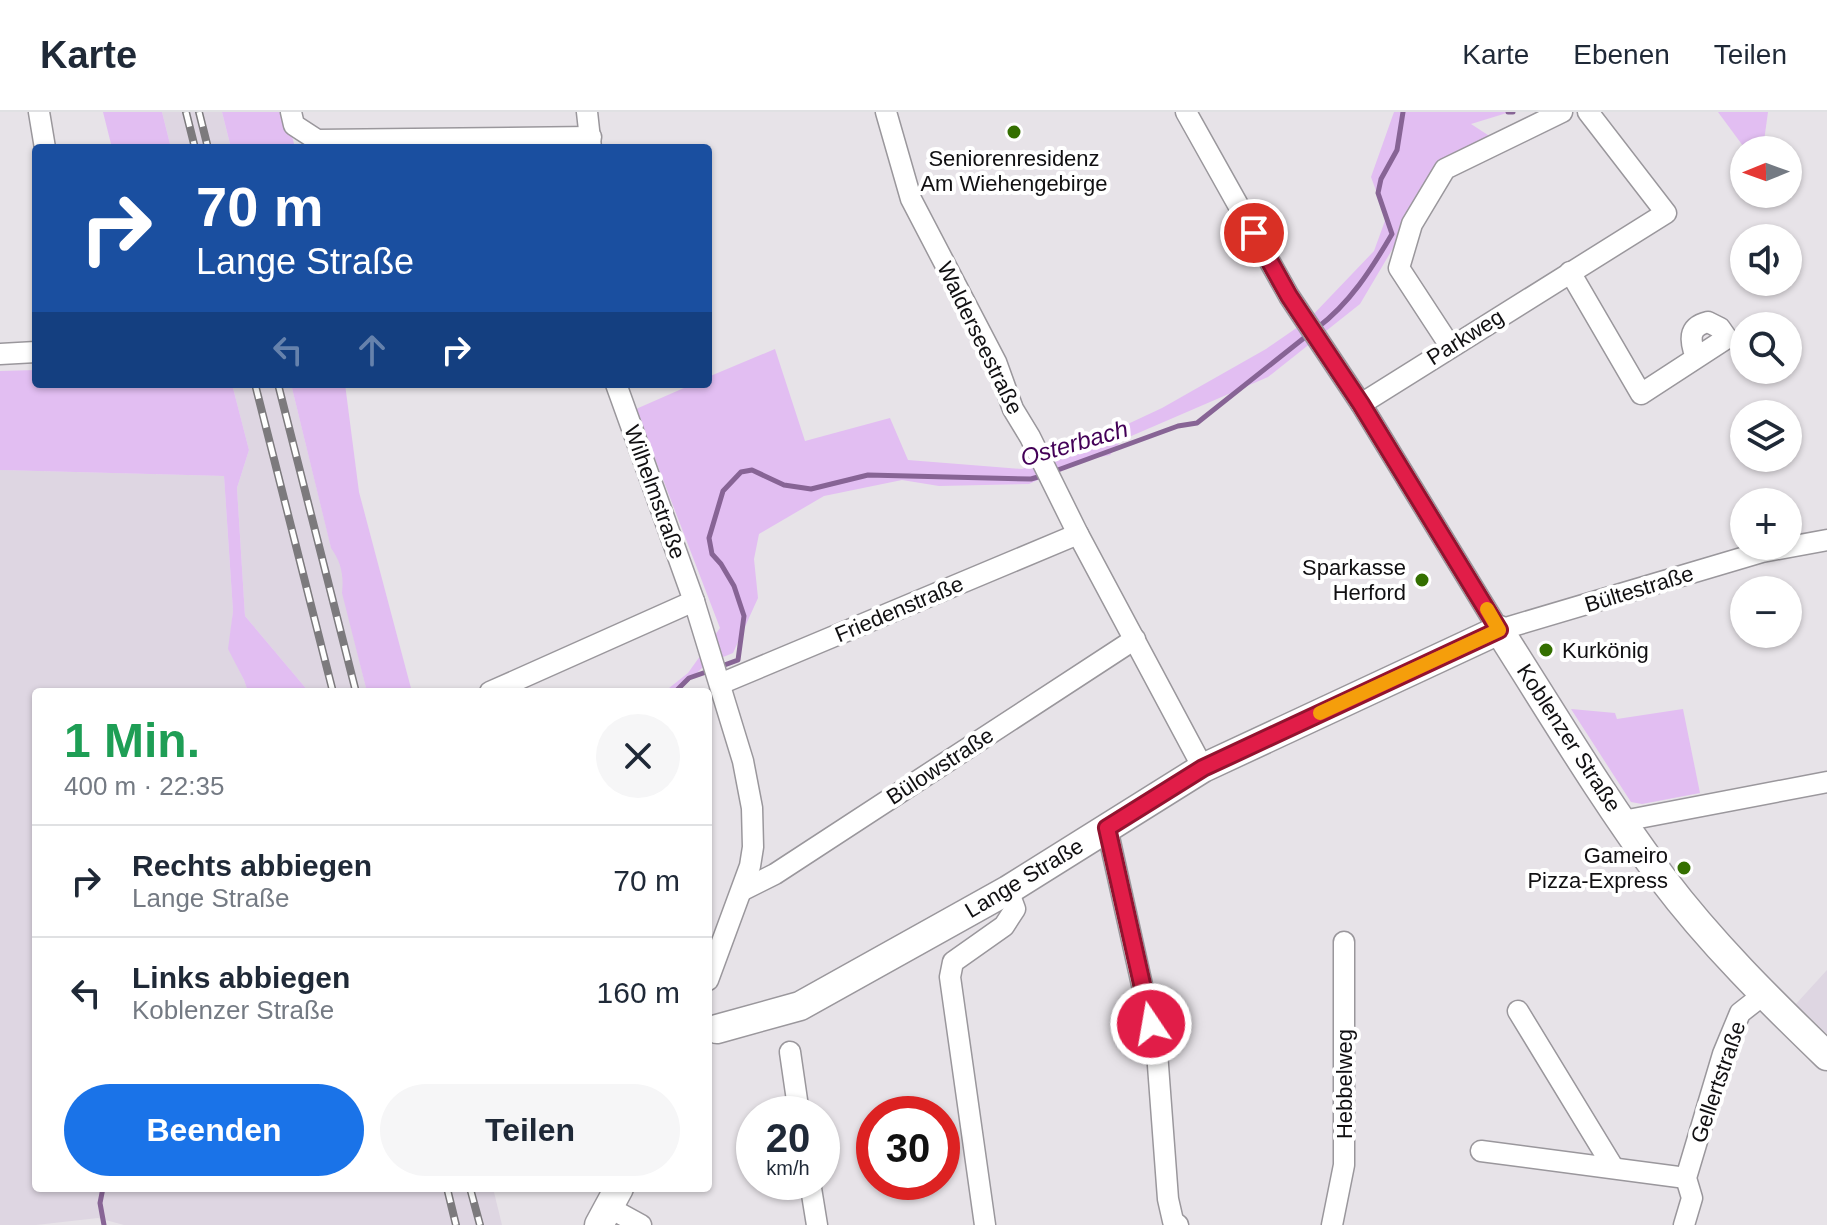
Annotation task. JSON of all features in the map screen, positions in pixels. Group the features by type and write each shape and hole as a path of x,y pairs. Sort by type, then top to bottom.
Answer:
{"street":[{"path":"39,112 44,144"},
{"path":"292,118 317,140 591,142 587,112"},
{"name":"Walderseestraße","path":"886,112 911,199 996,362 1013,409 1203,768"},
{"name":"Koblenzer Straße","path":"1186,112 1267,258 1361,404 1499,630 1623,821 1672,890 1763,995 1827,1056"},
{"path":"1450,346 1399,268 1412,224 1445,169 1562,112"},
{"name":"Parkweg","path":"1361,404 1666,213 1588,112"},
{"path":"1570,272 1641,394 1696,358"},
{"path":"0,354 32,352"},
{"name":"Wilhelmstraße","path":"617,388 694,601 743,761 752,808 753,847 743,890 712,970"},
{"name":"Friedenstraße","path":"718,678 1078,534"},
{"name":"Bültestraße","path":"1499,630 1762,552 1827,540"},
{"path":"499,688 694,601"},
{"name":"Lange Straße","path":"712,1030 800,1006 1008,890 1203,768 1499,630"},
{"name":"Bülowstraße","path":"743,890 775,874 1135,639"},
{"path":"1623,821 1827,782"},
{"path":"1107,828 1157,1052 1168,1199 1173,1221 1178,1225"},
{"path":"985,1225 950,977 953,962 1004,926 1015,909 1008,890"},
{"name":"Hebbelweg","path":"1332,1225 1344,1165 1344,942"},
{"name":"Gellertstraße","path":"1684,1225 1692,1198 1686,1178 1723,1054 1740,1013 1763,995"},
{"path":"1518,1011 1613,1167"},
{"path":"790,1052 796,1096"},
{"path":"1481,1151 1686,1178"},
{"path":"813,1200 817,1225"},
{"path":"609,1207 641,1225"}],"shaded area":[{"path":"103,112 162,112 170,144 111,144"},
{"path":"162,112 222,112 230,144 170,144"},
{"path":"222,112 286,112 294,144 230,144"},
{"path":"1394,112 1510,112 1471,124 1491,137 1444,162 1360,304 1268,377 1122,440 1110,455 1079,461 1029,484 939,486 902,480 824,496 759,534 754,559 758,598 733,653 706,664 682,688 669,688 688,673 720,628 636,409 684,388 712,388 712,375 775,349 805,441 890,418 908,460 1022,469 1070,451 1162,408 1266,349 1308,320 1374,251 1386,218 1371,177"},
{"path":"1718,112 1768,112 1765,136 1736,136"},
{"path":"32,370 32,388 233,388 249,450 237,488 245,616 306,688 247,688 228,649 233,611 224,476 0,470 0,371"},
{"path":"233,388 292,388 331,547 339,558 344,578 343,593 366,688 306,688 245,616 237,488 249,450"},
{"path":"292,388 346,388 359,492 411,688 366,688 342,593 341,569 331,548"},
{"path":"0,470 224,476 233,611 229,649 247,688 32,688 32,1192 494,1192 502,1225 124,1225 98,1218 36,1225 0,1225"},
{"path":"1571,709 1615,713 1617,719 1683,709 1700,793 1642,804 1631,802"},
{"path":"1827,970 1827,1034 1796,1004"}],"waterway":[{"name":"Osterbach","path":"1317,328 1340,308 1359,285 1392,234 1378,193 1381,179 1397,150 1403,112"},
{"name":"Osterbach","path":"1508,112 1513,112"},
{"name":"Osterbach","path":"1055,471 1178,426 1197,423 1309,334"},
{"name":"Osterbach","path":"719,667 738,660 744,616 734,586 712,554 709,538 723,491 741,472 752,470 784,485 811,489 868,475 1031,479 1045,475"},
{"name":"Osterbach","path":"679,688 689,678 709,671"},
{"name":"Osterbach","path":"102,1192 100,1203 104,1225"}],"railway":[{"path":"186,112 194,144"},
{"path":"199,112 207,144"},
{"path":"256,388 332,688"},
{"path":"279,388 355,688"},
{"path":"448,1192 456,1225"},
{"path":"471,1192 480,1225"}],"slow traffic":[{"path":"1320,713 1499,630 1487,609"}],"place":[{"name":"Seniorenresidenz Am Wiehengebirge","path":"1014,132"},
{"name":"Sparkasse Herford","path":"1422,580"},
{"name":"Kurkönig","path":"1546,650"},
{"name":"Gameiro Pizza-Express","path":"1684,868"}],"route":[{"path":"1151,1024 1107,828 1203,768 1499,630 1361,404 1289,296 1254,233"}]}
